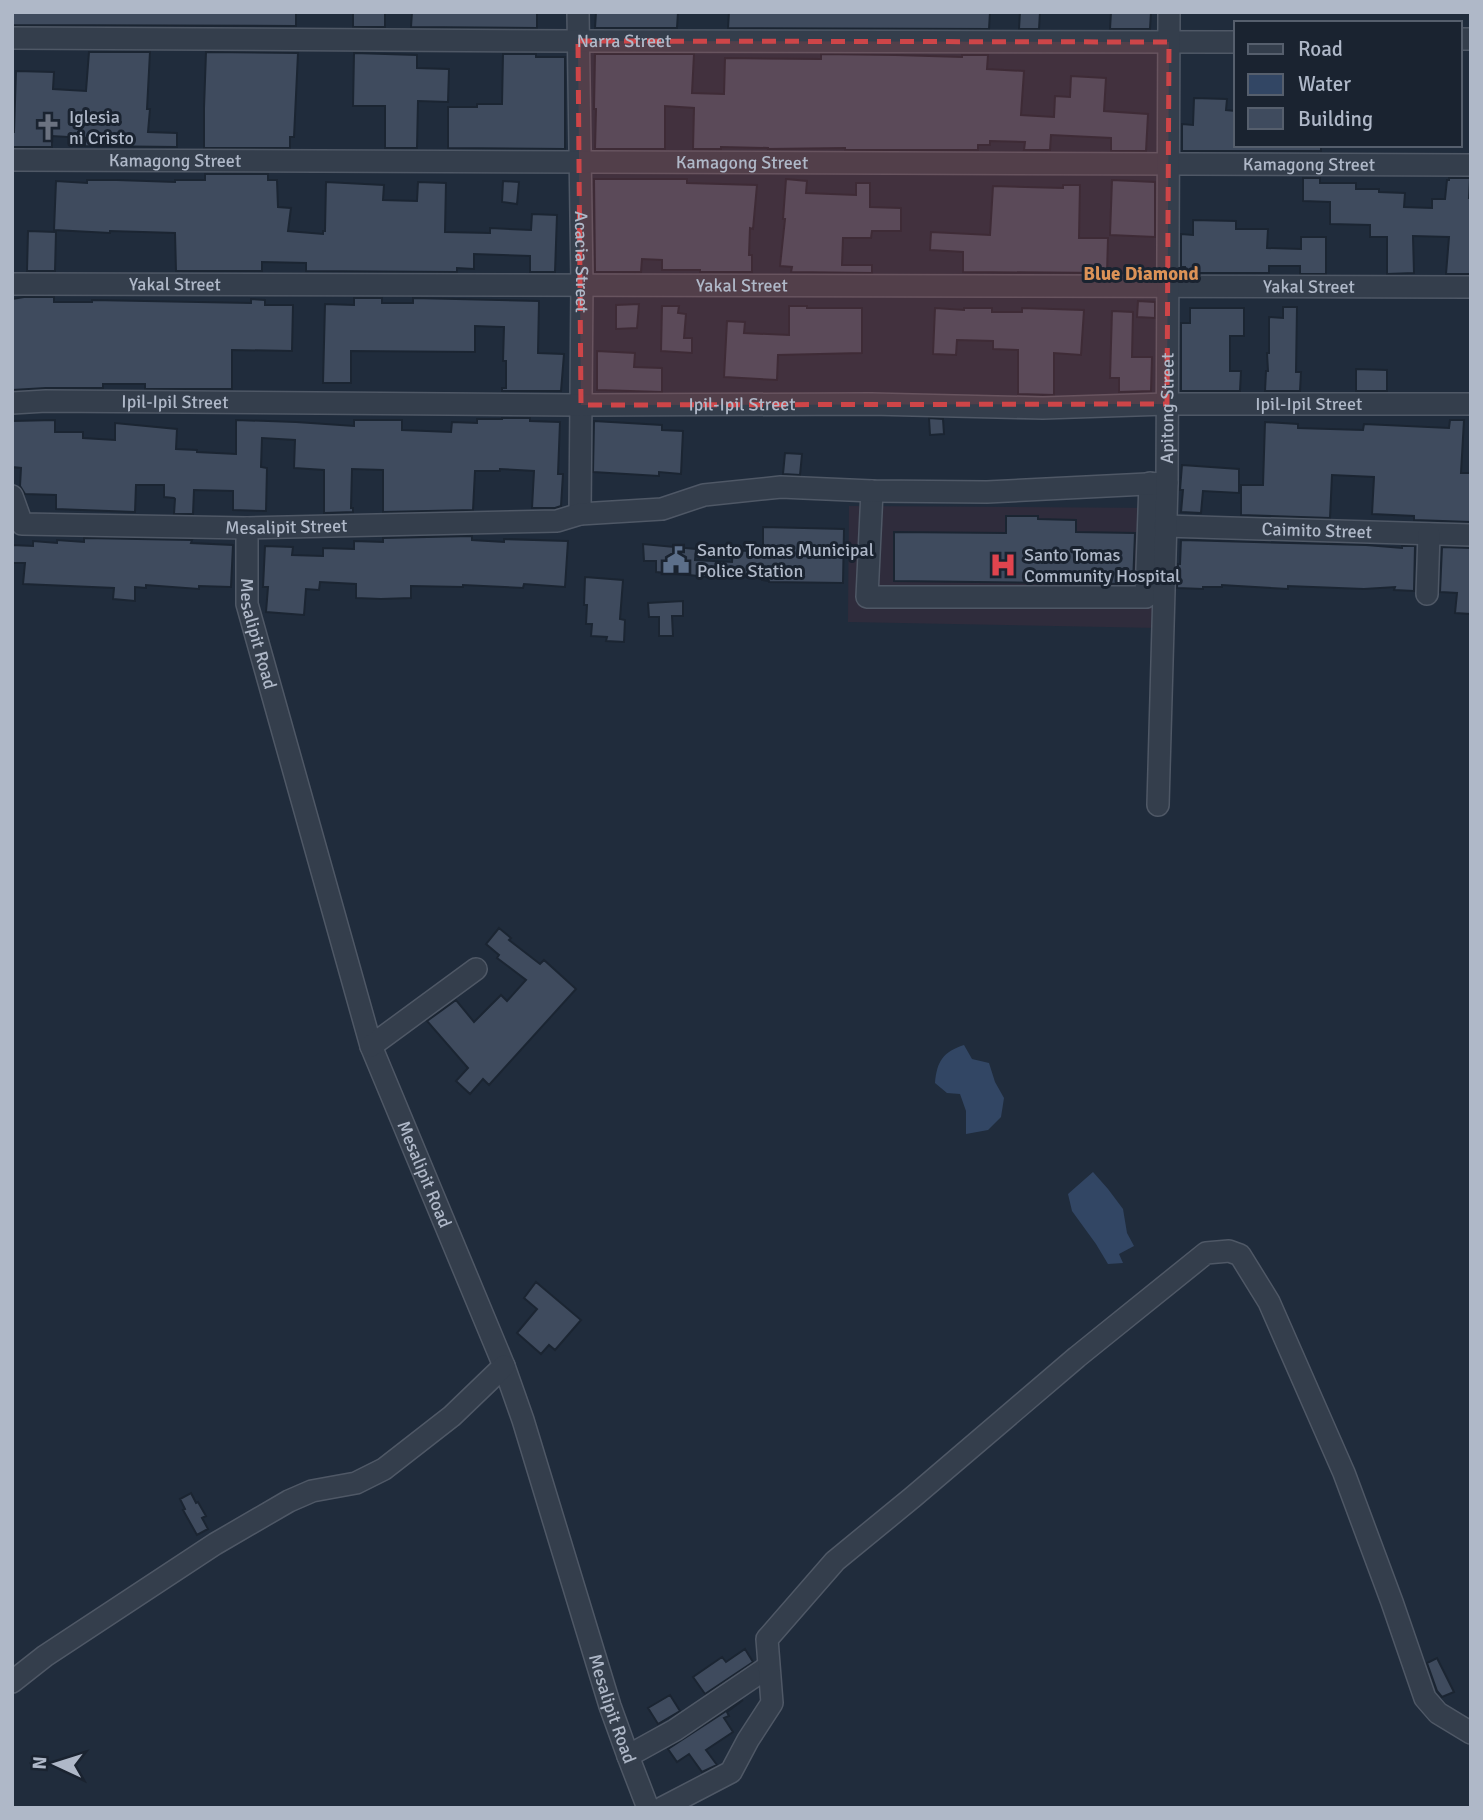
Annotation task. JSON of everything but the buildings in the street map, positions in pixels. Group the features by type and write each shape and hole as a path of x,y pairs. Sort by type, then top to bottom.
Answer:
{"street":[{"name":"Acacia Street","path":"578,12 582,284 580,514"},
{"name":"Apitong Street","path":"1158,805 1165,526 1159,483 1167,404 1169,12"},
{"name":"Narra Street","path":"12,38 1234,42"},
{"name":"Kamagong Street","path":"12,160 1471,165"},
{"name":"Yakal Street","path":"12,284 1471,287"},
{"name":"Ipil-Ipil Street","path":"12,402 871,404 1043,408 1167,404 1471,404"},
{"path":"872,491 867,597 1146,597 1159,483"},
{"name":"Mesalipit Street","path":"12,496 17,524 247,527 557,521 580,514 662,509 704,495 780,487 987,492 1159,483"},
{"name":"Caimito Street","path":"1165,526 1471,535"},
{"name":"Mesalipit Road","path":"247,527 247,604 371,1046 504,1366 628,1756 648,1808"},
{"path":"1427,594 1429,534"},
{"path":"371,1046 476,970"},
{"path":"662,1808 731,1772 772,1703 767,1639 835,1561 1077,1357 1206,1253 1229,1251 1240,1255 1269,1302 1344,1473 1425,1698 1438,1713 1471,1733"},
{"path":"12,1682 45,1656 192,1559 289,1501 312,1492 356,1483 384,1469 452,1416 504,1366"},
{"path":"628,1756 675,1730 768,1667"}],"highlighted area":[{"path":"578,41 1169,42 1167,404 581,405"}],"shaded area":[{"name":"Santo Tomas Community Hospital","path":"849,506 1159,508 1158,628 848,622"}],"water":[{"path":"964,1045 972,1059 989,1063 1004,1098 1001,1117 988,1130 966,1134 966,1111 960,1094 947,1093 935,1083 942,1058"},
{"path":"1093,1172 1123,1209 1127,1233 1134,1246 1119,1254 1123,1263 1108,1264 1072,1211 1068,1194"}],"place":[{"name":"Iglesia ni Cristo","path":"48,127"},
{"name":"Santo Tomas Municipal Police Station","path":"676,560"},
{"name":"Santo Tomas Community Hospital","path":"1003,565"}],"district":[{"name":"Blue Diamond","path":"1141,274"}]}
